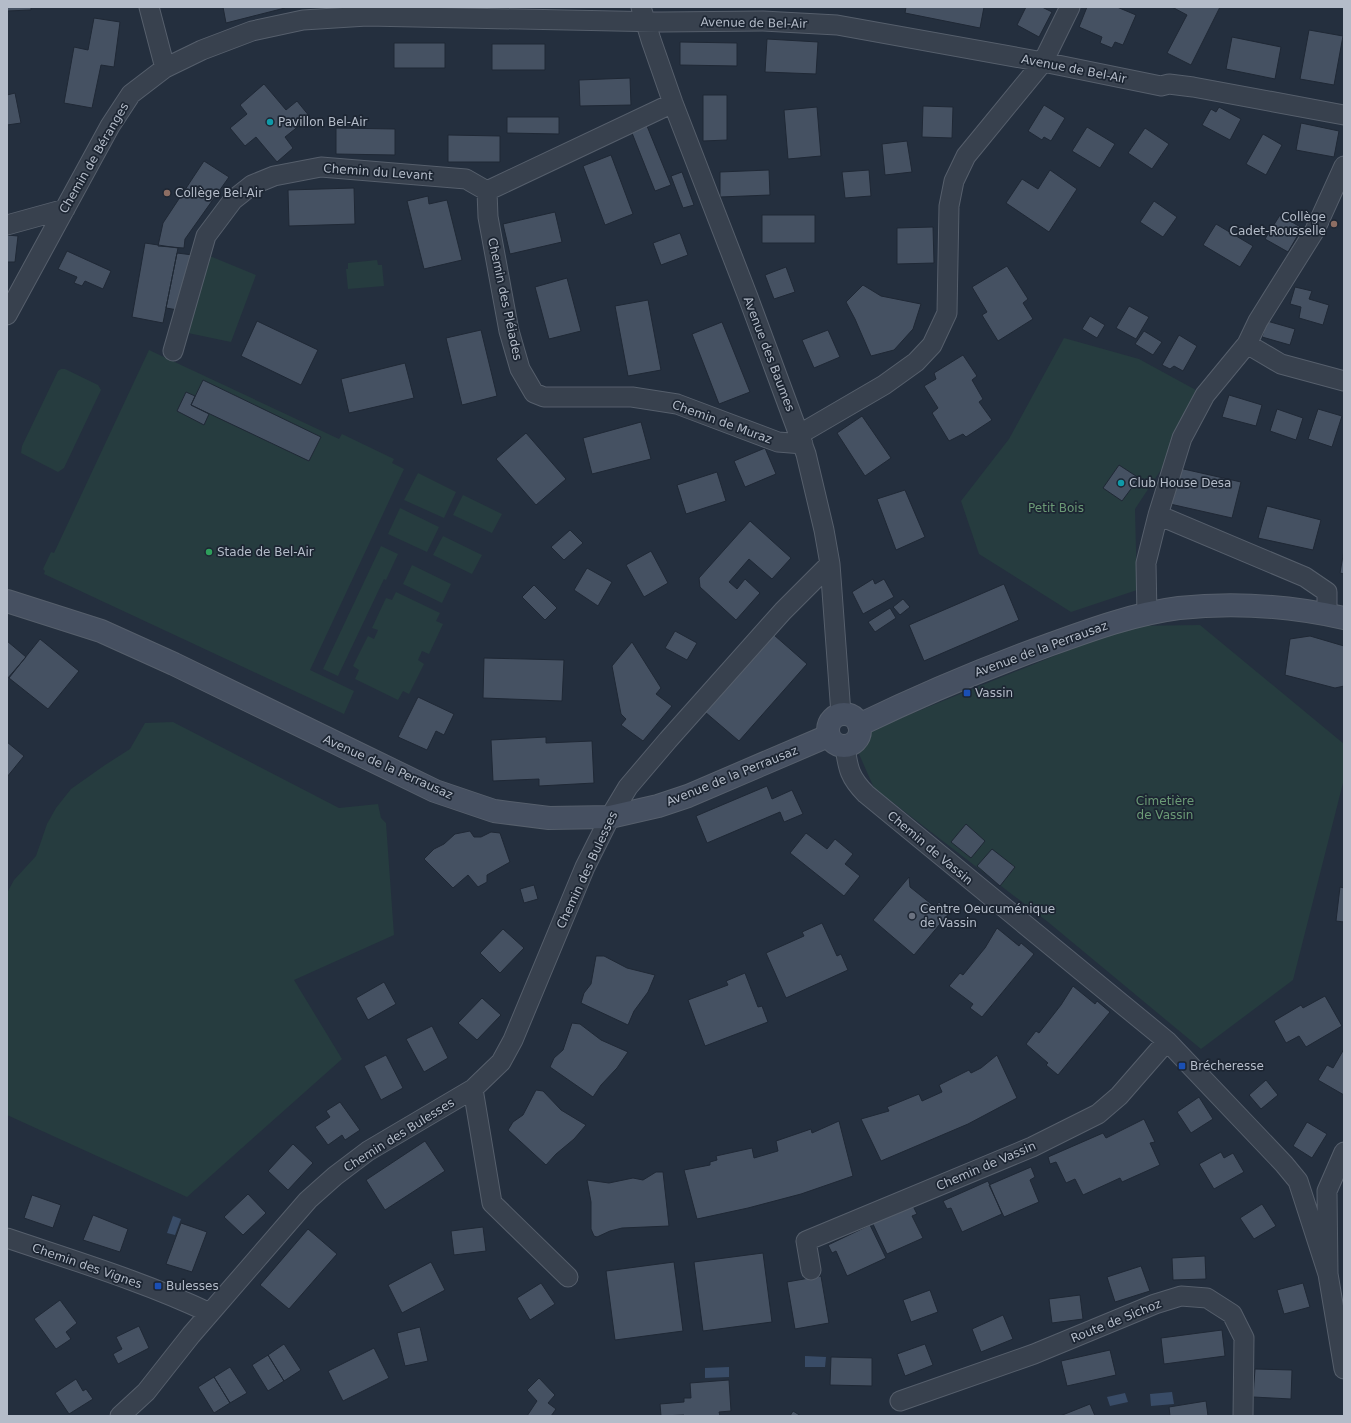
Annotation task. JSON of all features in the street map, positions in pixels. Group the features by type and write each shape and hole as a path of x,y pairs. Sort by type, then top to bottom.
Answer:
{"street":[{"path":"149,7 165,68"},
{"path":"802,439 916,362 932,345 947,313 949,206 954,181 966,156 1043,62 1070,7"},
{"name":"Avenue de Bel-Air","path":"165,68 202,50 252,31 303,20 328,17 644,14 837,25 1043,62 1161,86 1169,84 1193,87 1344,115"},
{"name":"Avenue des Baumes","path":"644,14 651,40 673,103 802,439 824,530 830,564 850,719"},
{"name":"Chemin de Béranges","path":"7,315 110,126 131,94 165,68"},
{"path":"487,191 673,103"},
{"path":"1147,615 1146,563 1158,515 1182,438 1205,395 1247,344 1258,321 1315,230 1344,166"},
{"name":"Chemin du Levant","path":"173,351 206,236 233,200 252,185 274,176 321,167 466,178 487,191"},
{"name":"Chemin des Pléiades","path":"487,191 488,217 509,331 520,369 534,392 544,396"},
{"path":"7,226 65,209"},
{"path":"1247,344 1281,364 1344,381"},
{"name":"Chemin de Muraz","path":"544,396 632,397 677,404 778,442 802,439"},
{"name":"Avenue de la Perrausaz","path":"1158,515 1305,578 1327,592 1336,616"},
{"name":"Chemin des Bulesses","path":"120,1416 146,1392 210,1313 308,1200 335,1176 375,1147 473,1089 501,1062 508,1052 585,867 610,817 628,787 783,611 830,564"},
{"name":"Avenue de la Perrausaz","path":"7,601 101,631 174,664 435,791 494,811 549,818 610,817 658,806 688,796 837,741"},
{"name":"Avenue de la Perrausaz","path":"850,719 1089,630 1179,608 1233,606 1285,607 1336,616"},
{"path":"831,719 850,719 860,731 856,741 837,741 827,730 831,719"},
{"name":"Chemin de Vassin","path":"837,741 851,777 866,794 1166,1041 1284,1164 1298,1181 1328,1274"},
{"name":"Chemin de Vassin","path":"811,1270 806,1241 1032,1147 1098,1114 1119,1096 1166,1041"},
{"path":"473,1089 492,1203 568,1277"},
{"path":"1344,1152 1327,1191 1328,1274 1344,1369"},
{"name":"Chemin des Vignes","path":"7,1238 98,1269 210,1313"},
{"name":"Route de Sichoz","path":"900,1401 1034,1354 1155,1304 1181,1296 1208,1298 1232,1314 1244,1338 1243,1416"}],"green space":[{"path":"205,254 256,275 231,342 188,333"},
{"path":"377,260 378,265 382,265 384,286 348,289 346,269 348,269 348,263"},
{"name":"Petit Bois","path":"1064,338 1139,359 1205,395 1182,438 1135,509 1137,590 1071,612 979,554 961,501 1009,439"},
{"name":"Stade de Bel-Air","path":"149,350 339,439 342,434 394,459 392,463 404,469 310,670 354,691 344,714 44,574 45,571 43,569 51,552 54,553"},
{"path":"65,369 98,385 101,390 64,468 58,472 21,453 22,446 58,371"},
{"path":"418,473 456,492 444,518 404,500"},
{"path":"463,495 502,514 492,533 453,515"},
{"path":"400,508 439,527 427,552 388,534"},
{"path":"443,536 482,555 472,574 433,555"},
{"path":"381,546 398,554 386,580 384,579 338,676 323,669"},
{"path":"412,565 451,584 442,603 403,584"},
{"path":"396,592 440,613 436,621 443,624 429,654 422,651 418,660 424,664 409,694 403,691 398,700 355,679 359,670 353,666 368,636 374,639 378,630 372,628 386,598 392,600"},
{"name":"Cimetière de Vassin","path":"1200,625 1344,744 1344,779 1293,980 1201,1049 1048,922 874,788 859,754 869,740 869,731 1128,626"},
{"path":"173,722 339,808 378,804 381,818 386,823 394,935 294,980 342,1059 187,1197 7,1115 7,893 14,880 36,856 47,824 56,808 71,789 130,749 145,723"}],"water":[{"path":"173,1216 181,1219 175,1235 167,1233"},
{"path":"805,1356 826,1357 825,1367 805,1367"},
{"path":"729,1367 729,1377 705,1378 705,1368"},
{"path":"1172,1392 1174,1404 1151,1406 1150,1394"},
{"path":"1125,1393 1128,1402 1110,1406 1107,1397"}],"building":[{"path":"7,7 31,7 31,10 7,11"},
{"path":"223,7 284,7 285,8 226,23"},
{"path":"906,7 984,7 980,28 905,13"},
{"path":"1026,7 1042,7 1052,12 1039,37 1017,25"},
{"path":"1087,7 1117,7 1136,15 1123,45 1115,42 1112,48 1100,43 1102,37 1079,27"},
{"path":"1172,7 1220,7 1191,65 1167,53 1187,15"},
{"path":"94,18 120,22 114,67 101,65 92,108 64,103 74,47 88,50"},
{"path":"1309,30 1343,36 1334,85 1300,79"},
{"path":"1232,37 1281,47 1275,79 1226,69"},
{"path":"767,39 818,42 816,74 765,72"},
{"path":"680,42 737,43 737,66 680,65"},
{"path":"394,43 445,43 445,68 394,68"},
{"path":"492,44 545,44 545,70 492,70"},
{"path":"630,78 631,105 580,106 579,80"},
{"name":"Pavillon Bel-Air","path":"264,84 286,110 297,101 310,117 285,137 293,148 277,162 256,137 245,146 230,128 247,114 240,105"},
{"path":"15,93 21,123 7,125 7,95"},
{"path":"703,95 727,95 727,140 703,141"},
{"path":"1044,105 1065,118 1051,141 1044,137 1042,140 1028,131"},
{"path":"923,106 953,107 952,138 922,137"},
{"path":"817,107 821,156 788,159 784,110"},
{"path":"1219,107 1241,119 1230,140 1202,125 1211,109 1216,112"},
{"path":"507,117 559,117 559,134 507,133"},
{"path":"1301,123 1339,131 1334,157 1296,150"},
{"path":"647,126 671,185 655,191 632,133"},
{"path":"1087,127 1115,144 1100,168 1072,151"},
{"path":"336,128 395,129 395,155 336,154"},
{"path":"1145,128 1169,144 1152,169 1128,153"},
{"path":"1263,134 1282,145 1266,175 1246,164"},
{"path":"448,135 500,136 500,162 448,162"},
{"path":"907,141 912,172 885,175 882,144"},
{"path":"611,155 633,214 605,225 583,166"},
{"path":"204,161 229,177 185,239 184,248 158,246 163,223"},
{"path":"769,170 770,195 720,197 720,172"},
{"path":"869,170 871,196 845,198 842,172"},
{"path":"1050,170 1077,189 1049,232 1006,203 1022,179 1038,189"},
{"path":"682,172 694,205 683,208 671,176"},
{"path":"354,188 355,224 289,226 288,190"},
{"path":"428,196 429,204 447,200 462,260 424,269 407,201"},
{"path":"1154,201 1177,217 1163,237 1140,222"},
{"path":"555,212 562,242 510,254 503,224"},
{"path":"762,215 815,215 815,243 762,243"},
{"path":"1280,215 1302,228 1288,252 1265,239"},
{"path":"1216,224 1253,246 1240,267 1203,245"},
{"path":"933,227 934,263 897,264 897,228"},
{"path":"680,233 688,255 661,265 653,243"},
{"path":"7,235 18,236 15,262 7,262"},
{"path":"145,243 178,248 163,323 132,317"},
{"path":"67,251 111,271 103,289 85,281 82,286 74,283 77,277 58,269"},
{"path":"177,253 193,255 184,311 166,308"},
{"path":"1007,266 1028,299 1023,303 1033,319 998,341 982,315 987,312 972,287"},
{"path":"786,267 795,292 774,299 765,275"},
{"path":"567,278 581,331 549,339 535,287"},
{"path":"863,285 881,296 921,304 913,329 894,350 871,356 846,302"},
{"path":"1295,287 1312,291 1309,299 1329,305 1323,325 1299,318 1301,307 1290,304"},
{"path":"648,300 661,370 628,376 615,306"},
{"path":"1129,306 1149,317 1136,339 1116,328"},
{"path":"1090,316 1105,325 1097,338 1082,329"},
{"path":"257,321 318,350 301,385 241,356"},
{"path":"1267,321 1295,329 1290,345 1262,337"},
{"path":"722,322 750,392 719,404 692,334"},
{"path":"481,330 497,396 462,405 446,338"},
{"path":"828,330 840,357 814,368 802,340"},
{"path":"1144,331 1162,342 1153,355 1135,344"},
{"path":"1179,335 1197,346 1183,371 1174,366 1170,369 1162,365"},
{"path":"963,355 977,376 972,380 983,399 979,402 992,420 966,437 963,434 949,441 932,413 938,408 924,386 936,379 934,373"},
{"path":"405,363 414,398 349,413 341,379"},
{"path":"203,380 321,437 309,461 191,405"},
{"path":"186,392 195,396 191,405 209,414 204,425 177,411"},
{"path":"1229,395 1262,405 1256,426 1222,417"},
{"path":"1277,409 1303,418 1296,440 1270,431"},
{"path":"1318,409 1342,416 1332,447 1308,439"},
{"path":"862,416 891,458 865,476 837,433"},
{"path":"641,422 651,459 592,474 583,438"},
{"path":"526,433 566,479 536,505 496,459"},
{"path":"765,448 776,474 745,487 734,461"},
{"name":"Club House Desa","path":"1119,465 1139,478 1122,501 1103,488"},
{"path":"1179,468 1241,482 1232,518 1170,504"},
{"path":"717,472 726,501 686,514 677,485"},
{"path":"905,490 925,537 896,550 877,499"},
{"path":"1267,506 1321,520 1313,550 1258,538"},
{"path":"750,521 791,558 772,579 749,559 729,582 737,589 745,579 760,593 736,620 700,587 699,578"},
{"path":"570,530 583,543 564,560 551,547"},
{"path":"1344,550 1344,574 1340,573"},
{"path":"651,551 668,583 644,597 626,565"},
{"path":"587,568 612,582 598,606 574,590"},
{"path":"873,579 875,584 884,579 894,597 863,614 852,592"},
{"path":"1004,584 1019,620 924,661 909,625"},
{"path":"534,585 557,608 545,620 522,597"},
{"path":"903,599 910,607 900,615 893,607"},
{"path":"890,608 896,618 875,632 868,622"},
{"path":"675,631 697,643 687,660 665,648"},
{"path":"774,635 807,664 739,741 705,712"},
{"path":"1310,636 1344,646 1344,686 1335,688 1285,675 1290,639"},
{"path":"40,639 79,671 48,709 9,678"},
{"path":"7,641 26,657 7,679"},
{"path":"632,642 661,688 656,694 672,706 643,741 621,725 626,719 621,714 612,666"},
{"path":"484,658 564,660 562,701 483,698"},
{"path":"418,697 454,714 444,735 436,731 427,750 398,737"},
{"path":"546,737 546,743 592,741 594,783 539,786 539,779 493,781 491,740"},
{"path":"7,742 24,756 7,777"},
{"path":"767,786 772,799 792,790 803,814 784,822 780,812 707,843 696,816"},
{"path":"966,824 985,841 971,858 951,842"},
{"path":"470,831 474,837 481,837 491,832 500,833 510,862 487,875 487,882 478,887 468,875 453,888 424,859 434,849 444,844 455,834"},
{"path":"806,833 827,849 835,839 853,854 845,864 860,876 844,896 790,853"},
{"path":"992,849 1015,867 1000,886 977,866"},
{"name":"Centre Oeucuménique de Vassin","path":"909,877 910,887 935,907 939,902 950,912 914,955 873,920"},
{"path":"534,885 538,899 524,903 520,889"},
{"path":"1340,887 1344,888 1344,922 1336,921"},
{"path":"822,923 837,956 841,954 848,970 786,998 766,953 804,936 802,932"},
{"path":"997,928 1019,946 1021,943 1034,954 982,1017 970,1008 973,1004 949,986 960,973 963,975 985,948"},
{"path":"503,929 524,948 500,973 480,953"},
{"path":"596,956 604,956 627,968 655,975 648,992 634,1011 628,1025 581,1003 584,993 591,984"},
{"path":"745,973 758,1007 762,1006 768,1022 705,1046 688,1000 728,985 726,981"},
{"path":"384,982 396,1004 368,1020 356,998"},
{"path":"1073,986 1095,1004 1097,1001 1110,1012 1058,1075 1046,1065 1048,1063 1026,1044 1036,1031 1039,1033 1061,1005"},
{"path":"1325,996 1342,1026 1306,1047 1299,1036 1286,1043 1274,1021 1301,1005 1303,1008"},
{"path":"482,998 501,1015 477,1040 458,1023"},
{"path":"572,1023 580,1024 601,1040 628,1052 593,1097 550,1067 554,1058 563,1050"},
{"path":"432,1026 448,1058 424,1072 406,1039"},
{"path":"1344,1049 1344,1095 1318,1080 1327,1065 1333,1068"},
{"path":"386,1055 403,1088 381,1100 364,1066"},
{"path":"997,1055 1017,1098 968,1124 881,1161 861,1119 889,1111 887,1107 919,1094 922,1101 942,1092 939,1085 969,1070 971,1073 981,1068"},
{"path":"1266,1080 1278,1095 1261,1109 1249,1095"},
{"path":"536,1090 543,1091 561,1110 586,1125 574,1139 556,1154 546,1165 508,1130 513,1122 523,1115"},
{"path":"1199,1097 1213,1119 1191,1133 1177,1112"},
{"path":"340,1102 360,1130 345,1140 342,1135 328,1145 315,1127 330,1117 326,1111"},
{"path":"1144,1119 1155,1142 1150,1143 1160,1165 1122,1182 1120,1178 1083,1195 1075,1179 1066,1183 1056,1162 1050,1164 1048,1157 1103,1133 1106,1138"},
{"path":"839,1121 853,1176 801,1194 748,1208 697,1219 684,1170 710,1165 710,1162 717,1160 716,1156 752,1148 754,1158 778,1151 776,1141 811,1129 812,1133"},
{"path":"1307,1122 1327,1134 1312,1158 1293,1146"},
{"path":"425,1141 445,1171 385,1210 366,1180"},
{"path":"293,1144 313,1163 288,1190 268,1171"},
{"path":"1221,1152 1224,1158 1233,1153 1244,1172 1214,1189 1199,1164"},
{"path":"1031,1167 1035,1177 1030,1180 1039,1202 1004,1217 989,1185"},
{"path":"656,1172 663,1172 669,1226 622,1228 610,1231 597,1237 594,1236 591,1229 591,1202 587,1180 609,1183 633,1178 643,1180"},
{"path":"988,1181 1002,1214 962,1232 951,1208 947,1209 943,1201"},
{"path":"248,1194 266,1213 243,1235 224,1217"},
{"path":"32,1195 61,1205 53,1228 24,1218"},
{"path":"912,1204 917,1214 912,1216 923,1238 887,1254 872,1222"},
{"path":"1262,1204 1276,1226 1254,1239 1240,1218"},
{"path":"93,1215 128,1229 120,1252 83,1240"},
{"path":"181,1223 207,1232 192,1272 166,1264"},
{"path":"870,1225 886,1258 847,1276 836,1251 832,1253 828,1245"},
{"path":"483,1227 486,1251 454,1255 451,1231"},
{"path":"308,1229 337,1254 289,1309 260,1285"},
{"path":"763,1253 772,1322 703,1331 694,1262"},
{"path":"1205,1256 1206,1279 1173,1280 1172,1258"},
{"path":"431,1262 445,1290 402,1313 388,1285"},
{"path":"674,1262 683,1331 615,1340 606,1271"},
{"path":"1141,1266 1150,1291 1115,1302 1107,1277"},
{"path":"821,1276 829,1323 795,1329 787,1282"},
{"path":"541,1283 555,1304 530,1320 517,1298"},
{"path":"1303,1283 1310,1307 1284,1314 1277,1290"},
{"path":"930,1290 938,1312 911,1322 903,1300"},
{"path":"1080,1295 1083,1319 1052,1323 1049,1299"},
{"path":"60,1300 77,1323 66,1332 71,1339 56,1349 34,1319"},
{"path":"1003,1315 1013,1339 981,1352 972,1329"},
{"path":"139,1326 149,1348 118,1364 113,1354 122,1349 116,1337"},
{"path":"420,1327 428,1361 405,1366 397,1333"},
{"path":"1222,1330 1225,1356 1164,1364 1161,1338"},
{"path":"284,1344 301,1370 284,1381 268,1355"},
{"path":"925,1344 933,1365 905,1376 897,1354"},
{"path":"374,1348 389,1378 343,1401 328,1371"},
{"path":"1110,1350 1116,1375 1067,1386 1061,1361"},
{"path":"268,1355 284,1381 268,1391 252,1365"},
{"path":"831,1357 872,1358 872,1386 830,1385"},
{"path":"230,1367 247,1393 230,1403 214,1377"},
{"path":"1255,1369 1292,1370 1291,1399 1253,1397"},
{"path":"214,1377 230,1403 214,1413 198,1387"},
{"path":"539,1378 555,1395 548,1403 556,1409 551,1416 527,1416 537,1401 527,1390"},
{"path":"76,1379 83,1391 86,1389 93,1399 69,1414 55,1393"},
{"path":"729,1380 731,1411 719,1412 720,1416 661,1416 660,1404 684,1402 684,1398 691,1398 690,1383"},
{"path":"1206,1401 1208,1416 1170,1416 1169,1407"},
{"path":"1090,1404 1095,1416 1060,1416"},
{"path":"793,1411 801,1416 790,1416"}],"place":[{"name":"Pavillon Bel-Air","path":"270,122"},
{"name":"Collège Bel-Air","path":"167,193"},
{"name":"Collège Cadet-Rousselle","path":"1334,224"},
{"name":"Club House Desa","path":"1121,483"},
{"name":"Stade de Bel-Air","path":"209,552"},
{"name":"Vassin","path":"967,693"},
{"name":"Centre Oeucuménique de Vassin","path":"912,916"},
{"name":"Brécheresse","path":"1182,1066"},
{"name":"Bulesses","path":"158,1286"}]}
